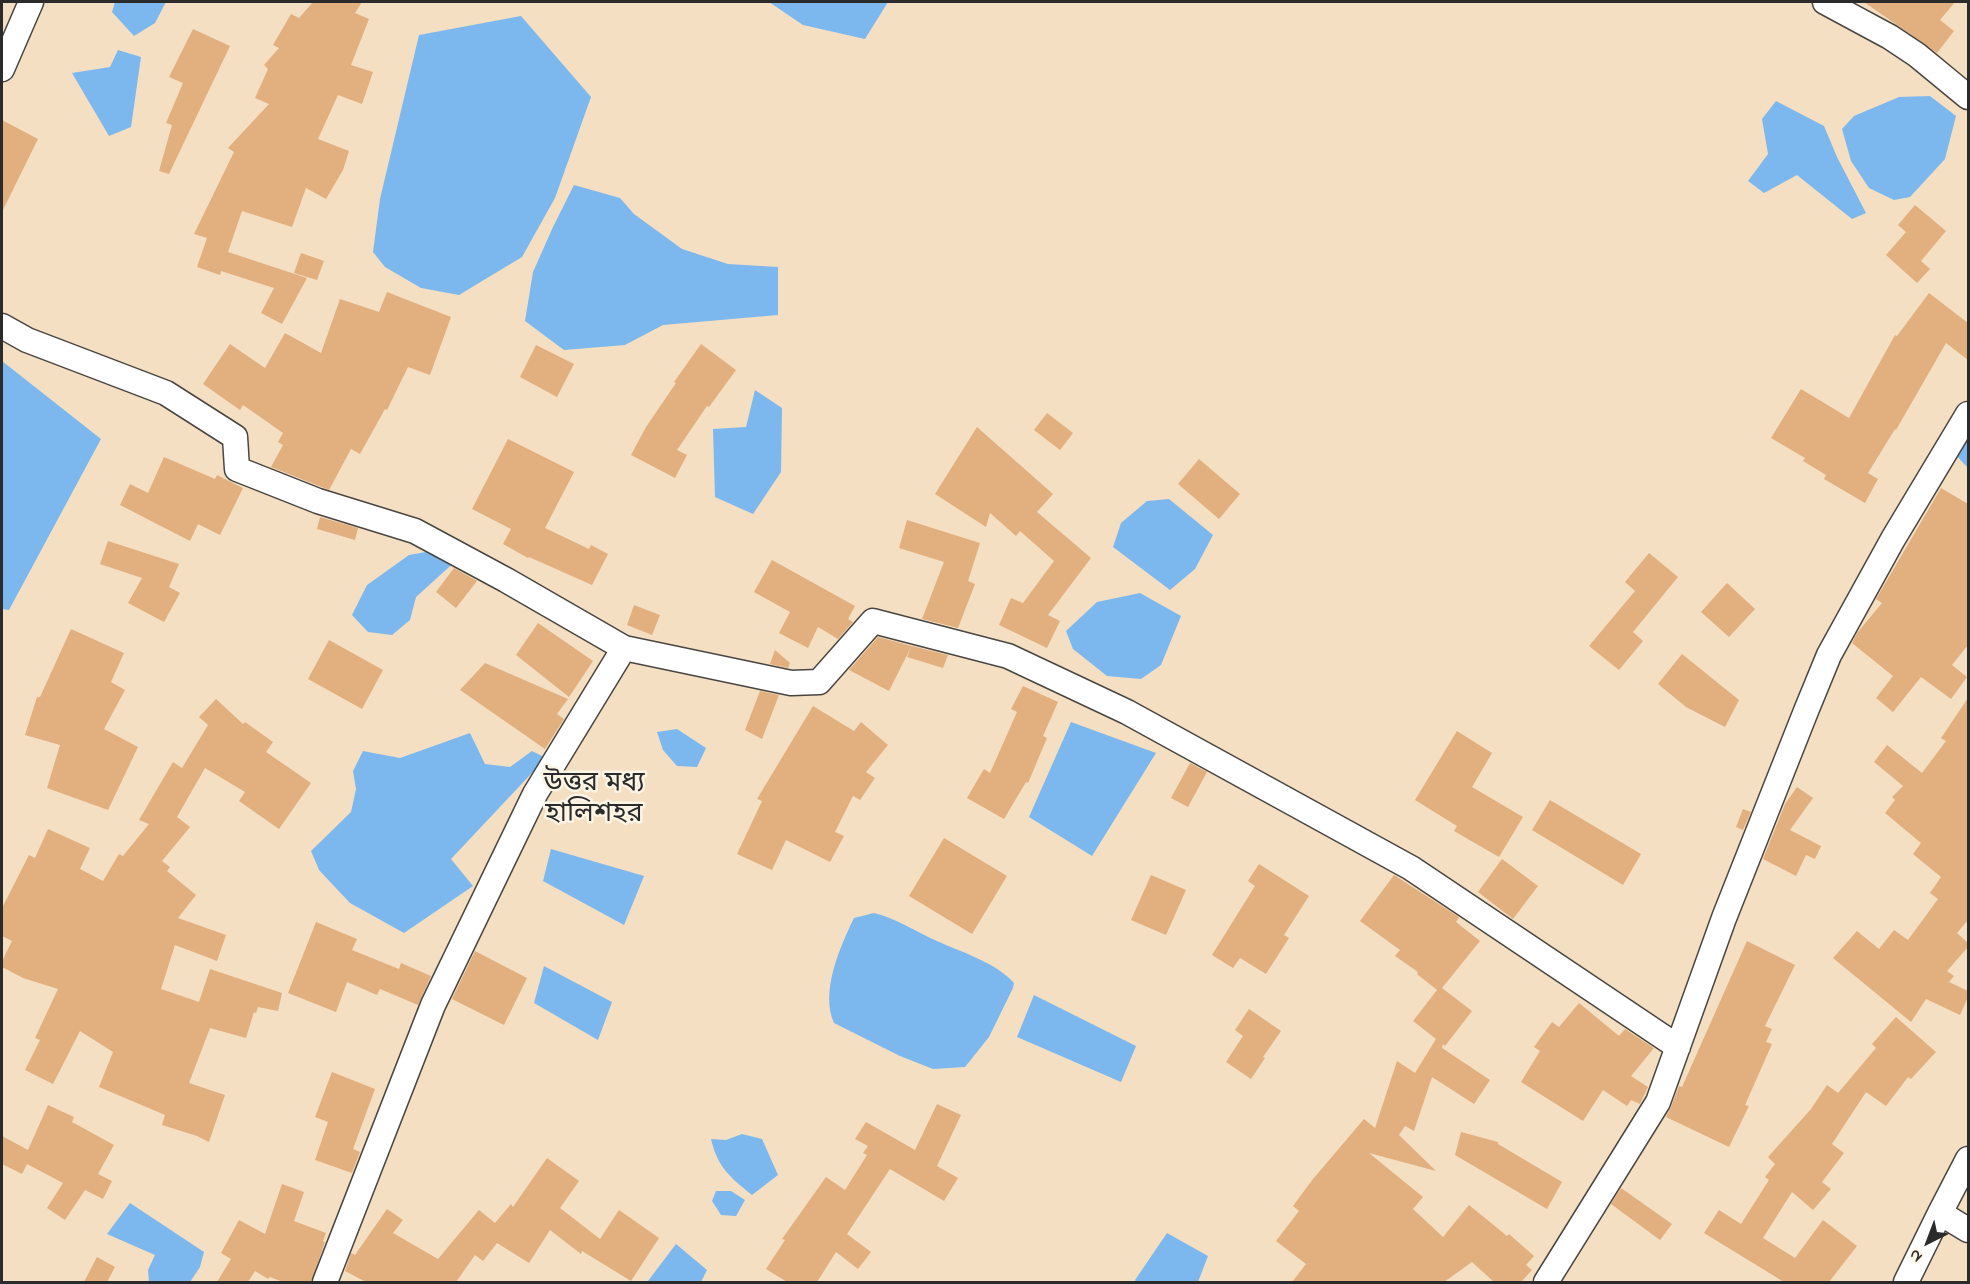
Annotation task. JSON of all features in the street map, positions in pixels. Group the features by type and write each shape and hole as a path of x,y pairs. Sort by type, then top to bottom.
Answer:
{"street":[{"path":"2,69 31,2"},
{"path":"1825,2 1890,37 1917,55 1968,97"},
{"path":"2,326 27,340 166,393 236,437 237,469 318,501 415,531 624,648 791,683 819,682 873,621 1008,656 1127,712 1410,868 1678,1047"},
{"path":"1546,1282 1658,1102 1724,918 1830,655 1893,539 1968,414"},
{"path":"325,1282 433,1005 534,794 624,648"},
{"path":"1906,1282 1968,1159"},
{"path":"1940,1213 1968,1230"}],"water":[{"path":"115,2 166,2 155,23 134,36 112,12"},
{"path":"769,2 888,2 865,39 803,25"},
{"path":"521,16 591,97 555,198 522,257 459,295 421,288 385,267 373,252 380,199 419,35"},
{"path":"118,50 141,57 131,127 109,136 72,73 110,67"},
{"path":"1930,96 1956,116 1945,159 1910,197 1894,200 1869,188 1851,161 1842,129 1854,116 1899,97"},
{"path":"1776,101 1824,126 1866,213 1852,219 1797,175 1764,193 1748,181 1768,154 1762,119"},
{"path":"574,185 620,198 634,214 682,249 728,264 778,267 778,315 663,325 625,345 564,350 525,321 533,272"},
{"path":"2,361 101,439 9,610 2,609"},
{"path":"755,390 782,408 781,472 753,514 715,497 713,429 746,427"},
{"path":"1968,426 1968,468 1953,452"},
{"path":"1169,499 1213,535 1195,569 1170,590 1113,547 1121,523 1147,501"},
{"path":"437,550 459,558 416,597 410,620 392,635 368,632 352,615 367,585 409,555"},
{"path":"1140,593 1181,616 1161,665 1141,679 1107,676 1073,649 1066,631 1097,602"},
{"path":"1071,722 1156,753 1092,856 1029,817"},
{"path":"677,729 706,748 697,767 677,766 663,750 657,732"},
{"path":"470,733 485,764 510,767 532,751 546,758 451,859 473,886 404,933 350,903 319,870 311,851 351,812 356,789 353,771 363,751 400,758"},
{"path":"551,849 644,876 624,925 543,881"},
{"path":"874,913 890,918 978,959 1007,976 1014,983 989,1037 965,1067 933,1069 900,1056 834,1023 830,1011 830,984 843,942 854,918"},
{"path":"544,966 612,1002 598,1040 534,1003"},
{"path":"1034,995 1136,1046 1121,1082 1017,1037"},
{"path":"742,1134 762,1139 778,1175 752,1195 737,1183 721,1165 711,1139 726,1140"},
{"path":"716,1191 731,1191 745,1200 736,1216 721,1215 712,1201"},
{"path":"130,1203 204,1252 200,1267 190,1282 149,1282 148,1270 155,1255 107,1234"},
{"path":"1167,1233 1208,1256 1198,1282 1136,1282 1135,1280"},
{"path":"676,1244 707,1270 701,1282 648,1281"}],"building":[{"path":"313,2 362,2 355,13 369,19 351,65 373,72 362,104 338,95 318,139 349,151 343,170 326,199 306,188 292,227 242,211 228,252 307,278 282,324 261,313 274,288 221,271 220,275 197,267 207,238 194,234 234,152 228,148 269,104 255,98 268,69 264,65 279,48 273,45 291,14 299,18"},
{"path":"1864,2 1955,2 1940,20 1954,31 1937,53"},
{"path":"193,29 230,46 169,174 159,171 172,125 166,123 183,83 169,77"},
{"path":"2,120 38,139 2,212"},
{"path":"1915,205 1946,231 1921,261 1930,269 1917,283 1886,255 1906,232 1898,225"},
{"path":"301,253 324,261 317,280 294,273"},
{"path":"387,292 451,317 430,375 408,367 387,410 385,409 360,454 351,449 329,490 271,467 283,445 278,442 283,433 243,405 240,410 203,384 230,344 265,368 285,333 321,353 340,299 379,312"},
{"path":"1929,293 1968,323 1968,360 1946,343 1896,430 1868,473 1878,479 1865,503 1824,479 1826,475 1803,461 1805,458 1771,438 1801,389 1849,418 1895,335 1897,336"},
{"path":"701,344 736,370 709,407 707,406 677,450 687,455 675,478 631,455 646,427 676,383 674,382"},
{"path":"536,345 574,364 557,397 520,377"},
{"path":"1047,413 1073,433 1060,450 1034,430"},
{"path":"977,427 1053,494 1037,512 1091,558 1048,615 1060,621 1047,648 999,625 1011,598 1023,603 1054,561 1020,531 1016,536 990,513 986,527 935,494"},
{"path":"508,439 574,472 545,528 589,549 591,545 608,554 592,585 528,558 503,544 511,529 472,509"},
{"path":"164,457 215,479 217,475 243,488 220,535 198,524 190,541 120,505 130,484 148,493"},
{"path":"1199,459 1240,494 1219,519 1178,484"},
{"path":"1941,488 1968,504 1968,645 1952,665 1967,677 1951,699 1921,677 1893,712 1876,698 1893,676 1852,643 1857,633 1882,603 1876,599"},
{"path":"320,517 358,528 355,540 317,529"},
{"path":"907,520 980,543 968,581 975,584 958,628 922,619 944,562 899,548"},
{"path":"108,541 179,564 169,587 180,593 164,622 128,603 142,578 100,564"},
{"path":"1649,553 1678,577 1633,632 1643,641 1619,670 1589,646 1635,591 1625,582"},
{"path":"772,560 855,606 848,619 853,622 838,639 818,627 808,648 779,633 790,612 754,592"},
{"path":"454,568 477,581 456,608 436,592"},
{"path":"1727,583 1755,609 1729,637 1701,612"},
{"path":"634,605 660,615 652,635 627,625"},
{"path":"538,623 593,661 569,697 516,655"},
{"path":"71,629 124,653 111,682 125,690 104,729 138,747 108,810 47,788 60,745 25,735 37,697 40,697"},
{"path":"878,637 948,655 943,668 907,657 911,647 889,691 849,670"},
{"path":"329,640 383,670 362,709 308,679"},
{"path":"775,650 790,663 788,668 770,664"},
{"path":"1682,654 1739,700 1725,727 1686,707 1658,684"},
{"path":"485,663 568,699 557,714 564,719 545,749 460,690"},
{"path":"1023,686 1058,702 1043,736 1047,738 1028,783 1026,782 1004,819 967,798 984,769 990,773 1017,712 1011,709"},
{"path":"760,691 779,695 762,739 745,730"},
{"path":"1968,698 1968,920 1957,933 1968,943 1968,947 1947,971 1954,976 1949,982 1968,991 1968,997 1960,1015 1926,999 1911,1022 1833,958 1857,931 1879,949 1894,930 1908,940 1938,899 1930,893 1941,877 1913,854 1921,843 1885,813 1895,800 1892,797 1903,786 1874,762 1887,745 1922,773 1946,741 1941,738"},
{"path":"216,699 243,724 245,722 273,742 266,752 311,783 279,829 239,801 245,792 205,768 177,817 190,827 162,861 170,867 167,871 196,895 178,918 226,935 217,961 175,945 161,989 199,1002 210,969 282,993 278,1011 258,1007 256,1013 254,1012 246,1038 210,1028 189,1083 225,1095 209,1142 162,1125 165,1115 99,1087 113,1052 80,1031 53,1084 25,1070 40,1040 35,1038 58,989 23,978 2,967 2,961 12,941 2,936 2,908 29,855 35,858 48,829 90,848 80,869 103,881 119,854 123,856 149,824 139,820 173,762 182,768 208,725 199,717"},
{"path":"813,706 854,731 861,722 888,745 866,772 875,778 860,800 853,796 835,832 844,836 830,862 786,840 772,870 737,854 762,801 757,799"},
{"path":"1457,731 1492,753 1472,787 1523,817 1499,857 1454,831 1457,826 1415,800"},
{"path":"1190,763 1207,772 1188,807 1171,798"},
{"path":"1797,787 1813,798 1790,830 1821,846 1815,859 1806,855 1796,876 1763,859 1785,804"},
{"path":"1550,800 1641,854 1623,885 1532,830"},
{"path":"1743,809 1751,812 1743,830 1736,827"},
{"path":"944,838 1007,876 972,934 909,896"},
{"path":"1502,859 1538,886 1513,919 1478,892"},
{"path":"1259,864 1309,896 1284,935 1289,938 1266,974 1240,958 1233,968 1212,955 1255,886 1248,881"},
{"path":"1151,875 1186,890 1166,935 1131,920"},
{"path":"1394,875 1459,917 1456,922 1480,941 1442,988 1472,1011 1442,1048 1490,1080 1474,1104 1432,1077 1414,1131 1405,1126 1399,1135 1436,1171 1369,1153 1423,1197 1413,1209 1443,1237 1469,1205 1507,1236 1509,1234 1534,1256 1526,1265 1532,1270 1521,1282 1494,1282 1472,1262 1444,1282 1292,1282 1306,1264 1276,1241 1299,1211 1293,1206 1364,1119 1375,1128 1397,1061 1415,1073 1436,1039 1413,1021 1437,990 1417,974 1418,972 1395,956 1400,950 1360,921"},
{"path":"316,922 357,939 352,950 399,969 401,963 431,976 418,1005 380,989 377,995 347,982 336,1012 288,993"},
{"path":"1747,941 1795,965 1765,1026 1772,1029 1766,1042 1772,1044 1745,1105 1749,1106 1729,1147 1666,1117 1679,1086 1682,1087"},
{"path":"475,951 527,978 504,1025 452,999"},
{"path":"1579,1003 1619,1036 1625,1029 1654,1048 1631,1076 1648,1087 1640,1104 1631,1100 1627,1106 1603,1090 1583,1121 1521,1082 1540,1051 1534,1047 1552,1022 1559,1027"},
{"path":"1249,1009 1281,1031 1251,1079 1226,1062 1243,1036 1235,1030"},
{"path":"1896,1017 1936,1052 1911,1079 1908,1077 1886,1106 1866,1092 1832,1144 1844,1153 1822,1182 1831,1189 1813,1210 1792,1192 1763,1238 1795,1258 1823,1220 1857,1246 1829,1282 1784,1282 1704,1233 1719,1210 1741,1224 1769,1180 1765,1177 1775,1164 1768,1157 1811,1109 1827,1085 1838,1093 1876,1048 1872,1044"},
{"path":"332,1072 375,1089 353,1149 360,1152 352,1173 315,1160 328,1122 315,1117"},
{"path":"937,1104 961,1115 937,1166 958,1178 944,1201 890,1169 847,1234 871,1252 858,1269 836,1252 817,1282 787,1282 766,1269 785,1240 782,1239 826,1177 845,1190 867,1155 863,1153 868,1146 855,1139 866,1122 915,1150"},
{"path":"48,1105 74,1117 72,1122 114,1145 98,1174 112,1181 103,1199 85,1190 65,1220 47,1208 63,1183 27,1164 22,1174 2,1164 2,1136 28,1150"},
{"path":"1461,1132 1498,1142 1562,1182 1547,1209 1455,1155"},
{"path":"547,1158 579,1181 560,1208 600,1239 619,1210 659,1238 631,1281 582,1251 581,1254 550,1230 529,1263 497,1243 483,1261 475,1255 456,1282 366,1282 345,1271 351,1253 355,1255 387,1209 403,1220 393,1233 438,1259 479,1210 495,1223 511,1204 513,1207"},
{"path":"282,1184 304,1192 294,1221 326,1233 311,1282 283,1282 270,1277 268,1279 255,1271 248,1282 217,1282 231,1259 221,1253 239,1220 265,1234"},
{"path":"1621,1188 1672,1224 1660,1240 1611,1204"},
{"path":"97,1257 115,1267 107,1282 84,1282"}],"district":[{"name":"উত্তর মধ্য হালিশহর","path":"594,802"}]}
